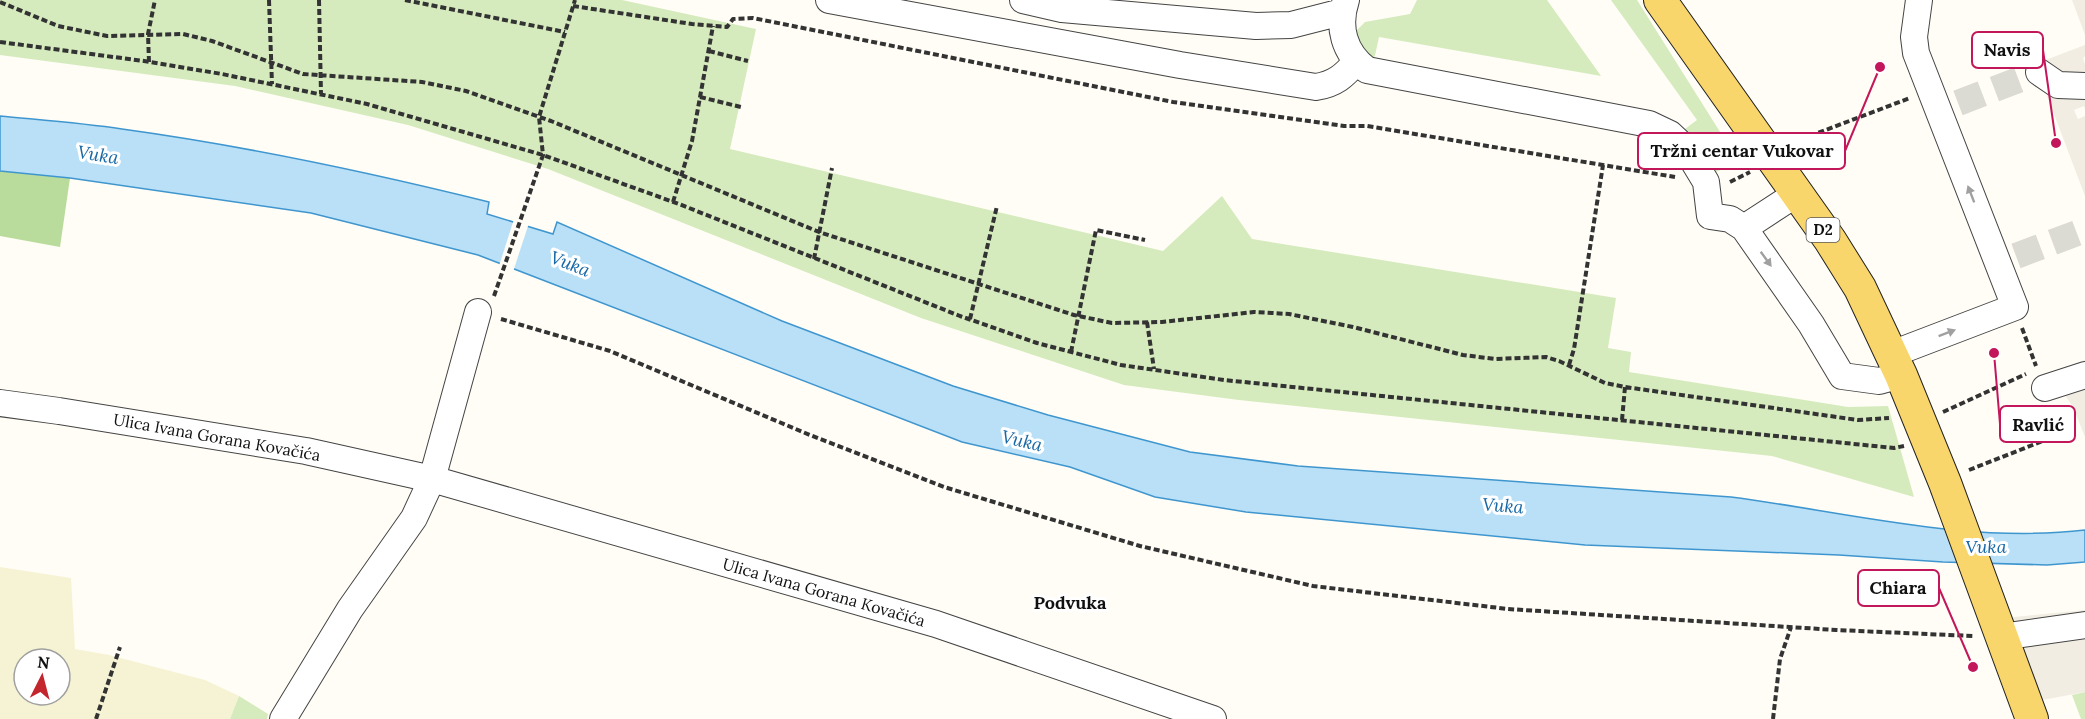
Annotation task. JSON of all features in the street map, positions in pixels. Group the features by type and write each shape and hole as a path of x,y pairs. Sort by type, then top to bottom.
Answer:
{"main road":[{"name":"D2","path":"1660,0 1830,240 1860,288 1897,364 1929,443 1954,478 1989,600 2032,719"}],"street":[{"path":"829,0 1180,65 1316,87 1330,85 1343,77 1356,62"},
{"path":"1023,0 1072,10 1256,26 1291,26 1344,6 1342,35 1356,62 1367,70 1383,75 1649,124 1670,134 1686,149 1706,182 1710,216 1730,219 1744,228 1805,316 1842,376 1879,381 1897,364 2015,307 2007,260 1942,101 1916,53 1914,37 1919,2"},
{"path":"2038,72 2058,85 2085,86"},
{"path":"1744,228 1796,194"},
{"path":"283,719 350,609 414,518 432,478 478,312"},
{"path":"2045,388 2085,375"},
{"name":"Ulica Ivana Gorana Kovačića","path":"0,403 295,450 432,478 936,624 1213,719"},
{"path":"2001,637 2085,625"}],"path":[{"path":"149,62 148,34 155,0"},
{"path":"269,0 272,84"},
{"path":"319,0 321,94"},
{"path":"405,0 565,32"},
{"path":"478,312 493,299 497,290 543,155 539,117 575,0"},
{"path":"0,2 58,26 107,36 183,34 248,53 271,64 303,74 422,82 466,91 539,117 819,232 1078,316 1112,323 1254,312 1289,314 1353,327 1463,355 1495,359 1546,357 1605,382 1625,387 1858,420 1888,418 1916,411"},
{"path":"573,6 727,27 733,19 753,18 1173,102 1344,126 1367,126 1706,182 1726,183 1772,160 1815,134 1942,101"},
{"path":"673,202 692,141 713,26"},
{"path":"0,42 149,62 367,104 543,155 673,202 970,319 1037,343 1121,365 1224,380 1894,448 1929,443"},
{"path":"709,51 748,60"},
{"path":"700,98 741,107"},
{"path":"1569,365 1574,349 1603,165"},
{"path":"814,258 832,168"},
{"path":"970,319 997,206"},
{"path":"1071,352 1096,230 1145,240"},
{"path":"478,312 610,351 810,435 944,486 1140,546 1313,586 1508,609 1791,627 2001,637"},
{"path":"1147,322 1154,369"},
{"path":"1622,420 1625,387"},
{"path":"1954,478 2023,450"},
{"path":"1773,719 1780,659 1791,627"},
{"path":"96,719 120,646"}],"shaded area":[{"path":"2072,0 2085,0 2085,35"},
{"path":"2085,45 2083,58 2085,109 2084,106 2074,110 2078,119 2085,116 2085,196 2035,64"},
{"path":"2085,360 2085,437 2073,407 2052,372"},
{"path":"0,567 71,578 75,649 109,655 205,680 239,696 230,719 0,719"},
{"path":"2085,610 2085,692 2026,703 1995,619"}],"green space":[{"path":"0,0 622,0 756,29 730,149 1163,251 1222,196 1252,239 1616,298 1608,348 1631,352 1629,372 1848,407 1888,406 1914,497 1772,456 1239,400 1124,385 921,318 548,169 408,125 235,86 0,55"},
{"path":"1417,0 1547,0 1601,76 1379,37 1374,60 1354,41 1356,31 1365,22 1410,14"},
{"path":"1611,0 1637,0 1739,162 1709,175 1681,132 1697,120"},
{"path":"0,171 70,178 60,247 0,236"},
{"path":"2085,692 2085,719 2081,719 2072,695"},
{"path":"239,696 268,714 267,719 230,719"}],"water":[{"name":"Vuka","path":"0,116 107,127 215,143 352,170 489,202 487,214 553,234 557,222 782,321 953,386 1048,415 1190,452 1298,466 1731,497 1952,530 2041,533 2085,530 2085,562 2047,565 1943,562 1839,555 1585,545 1246,512 1155,497 1070,467 962,442 478,255 311,213 70,178 0,171"}],"pier":[{"path":"514,219 529,223 513,272 499,266"}],"tunnel":[{"path":"1958,103 2039,72"},
{"path":"2016,256 2085,230"}],"place":[{"name":"Tržni centar Vukovar","path":"1880,67"},
{"name":"Navis","path":"2056,143"},
{"name":"Ravlić","path":"1994,353"},
{"name":"Chiara","path":"1973,667"}],"district":[{"name":"Podvuka","path":"1070,603"}]}
